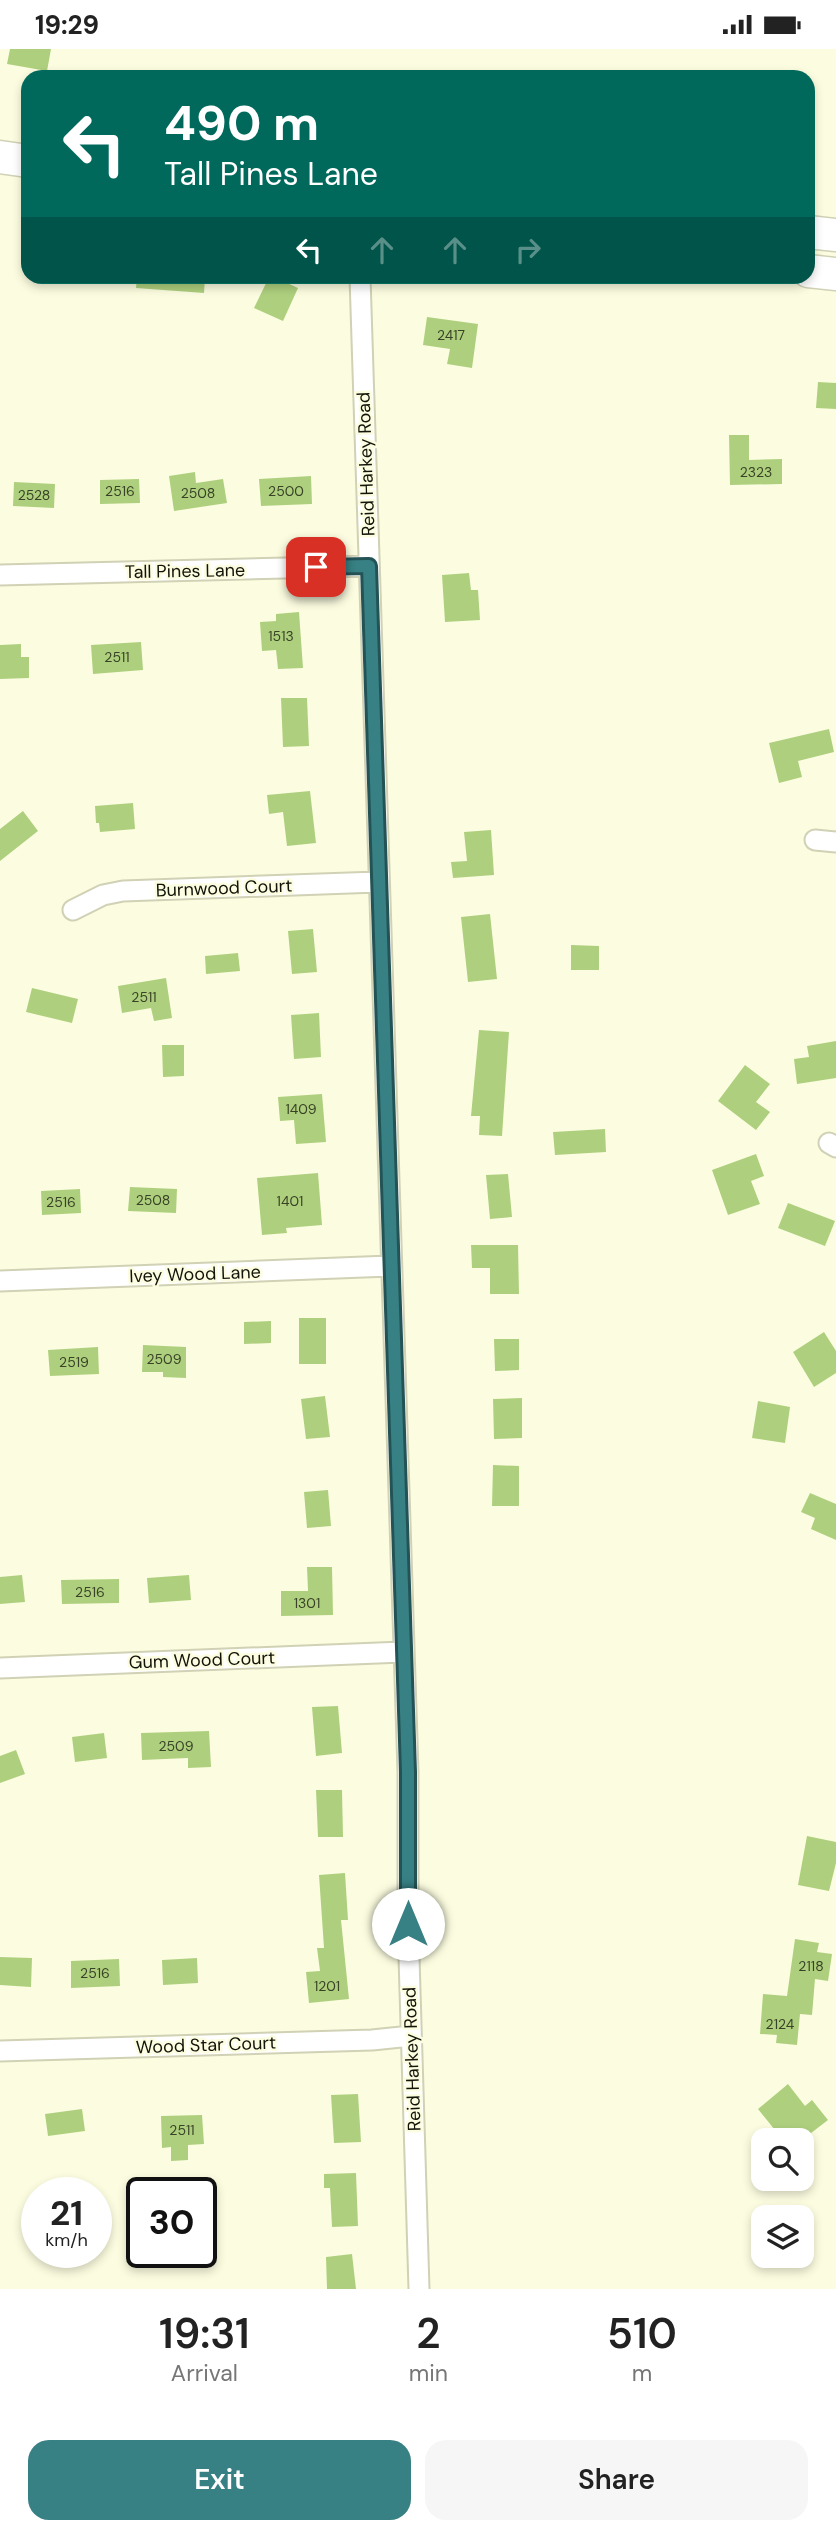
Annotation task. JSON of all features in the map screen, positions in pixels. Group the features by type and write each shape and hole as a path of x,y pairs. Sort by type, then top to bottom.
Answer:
{"main road":[{"path":"0,157 21,160"},
{"path":"815,233 836,235"},
{"path":"815,252 836,253"},
{"path":"815,272 836,274"}],"street":[{"name":"Reid Harkey Road","path":"360,284 403,1652 419,2289"},
{"name":"Tall Pines Lane","path":"0,575 369,566"},
{"path":"815,840 836,842"},
{"name":"Burnwood Court","path":"73,910 103,895 123,891 378,882"},
{"name":"Ivey Wood Lane","path":"0,1281 390,1266"},
{"name":"Gum Wood Court","path":"0,1668 403,1652"},
{"name":"Wood Star Court","path":"0,2051 358,2041 411,2036"}],"building":[{"path":"10,49 51,49 47,70 7,64"},
{"path":"136,284 205,284 204,293 136,288"},
{"path":"266,284 289,284 298,288 283,321 254,308"},
{"path":"427,317 478,324 472,368 447,364 450,349 423,345"},
{"path":"818,382 836,383 836,409 816,408"},
{"path":"729,435 749,435 749,460 782,459 782,484 730,485"},
{"path":"195,472 196,483 223,479 227,503 174,511 169,476"},
{"path":"311,476 312,504 261,506 259,479"},
{"path":"139,479 140,503 100,504 100,480"},
{"path":"14,482 55,484 54,508 13,506"},
{"path":"469,573 471,590 478,590 480,620 445,622 442,575"},
{"path":"299,612 303,668 278,669 276,650 262,651 260,622 276,621 276,614"},
{"path":"141,642 143,670 93,674 91,645"},
{"path":"21,644 21,657 29,657 29,678 0,679 0,645"},
{"path":"281,698 307,698 309,746 283,747"},
{"path":"829,729 834,752 798,761 802,777 779,783 769,743"},
{"path":"310,791 316,843 287,846 283,812 269,814 267,795"},
{"path":"133,803 135,829 100,832 99,823 96,823 95,806"},
{"path":"23,811 38,831 0,861 0,829"},
{"path":"491,830 494,875 453,878 451,862 467,861 464,832"},
{"path":"490,914 497,979 468,982 461,917"},
{"path":"313,929 317,972 292,974 288,931"},
{"path":"571,945 599,946 599,970 571,970"},
{"path":"238,953 240,971 206,974 205,956"},
{"path":"166,978 172,1018 154,1021 151,1008 122,1013 118,986"},
{"path":"32,988 78,999 72,1023 26,1012"},
{"path":"319,1013 321,1057 294,1059 291,1015"},
{"path":"479,1030 509,1032 502,1136 479,1135 480,1116 471,1116"},
{"path":"836,1041 836,1078 797,1084 794,1059 809,1057 807,1046"},
{"path":"162,1045 184,1045 184,1076 163,1077"},
{"path":"745,1065 770,1084 756,1102 770,1112 756,1130 718,1101"},
{"path":"322,1094 326,1142 296,1144 294,1120 280,1121 278,1097"},
{"path":"605,1129 606,1152 555,1155 553,1132"},
{"path":"756,1154 764,1176 751,1181 760,1204 728,1215 712,1170"},
{"path":"318,1173 322,1225 286,1228 287,1233 262,1235 257,1178"},
{"path":"508,1174 512,1217 490,1219 486,1175"},
{"path":"130,1187 177,1189 176,1213 128,1211"},
{"path":"80,1189 81,1213 42,1215 41,1191"},
{"path":"788,1203 835,1221 825,1246 778,1228"},
{"path":"471,1245 518,1245 519,1294 490,1294 490,1268 472,1268"},
{"path":"299,1318 326,1318 326,1364 299,1364"},
{"path":"271,1321 271,1343 244,1344 244,1322"},
{"path":"824,1332 836,1351 836,1373 814,1387 793,1352"},
{"path":"494,1339 519,1339 519,1370 495,1371"},
{"path":"143,1345 186,1347 186,1378 163,1377 163,1372 142,1372"},
{"path":"98,1347 99,1374 50,1376 48,1350"},
{"path":"325,1396 330,1437 306,1439 301,1399"},
{"path":"522,1398 522,1438 494,1439 493,1399"},
{"path":"758,1401 790,1407 785,1443 752,1438"},
{"path":"493,1465 519,1466 519,1506 492,1506"},
{"path":"328,1490 331,1526 307,1528 304,1492"},
{"path":"810,1493 836,1504 836,1540 811,1529 815,1518 801,1512"},
{"path":"307,1567 332,1567 333,1615 281,1616 281,1591 308,1591"},
{"path":"22,1575 25,1602 0,1604 0,1577"},
{"path":"189,1575 191,1600 149,1603 147,1578"},
{"path":"119,1579 119,1603 62,1604 61,1580"},
{"path":"338,1706 342,1753 316,1756 312,1707"},
{"path":"209,1731 211,1767 188,1768 188,1758 142,1760 141,1733"},
{"path":"104,1733 107,1758 75,1762 72,1737"},
{"path":"16,1750 25,1774 0,1783 0,1756"},
{"path":"316,1790 342,1790 343,1837 318,1837"},
{"path":"807,1836 836,1842 836,1863 829,1891 798,1885"},
{"path":"345,1873 348,1920 341,1920 349,1999 309,2003 306,1972 320,1971 317,1948 324,1948 319,1875"},
{"path":"795,1939 819,1943 817,1952 832,1954 828,1981 815,1979 812,2015 800,2014 797,2045 776,2043 777,2035 760,2034 763,1994 787,1996"},
{"path":"0,1957 32,1958 31,1987 0,1985"},
{"path":"197,1958 198,1983 163,1985 162,1960"},
{"path":"119,1959 120,1986 71,1988 71,1961"},
{"path":"788,2084 805,2106 812,2100 828,2120 814,2131 814,2128 773,2128 758,2109"},
{"path":"358,2094 361,2142 334,2143 331,2095"},
{"path":"82,2109 85,2131 48,2136 45,2114"},
{"path":"202,2115 204,2144 188,2145 188,2160 171,2161 171,2147 162,2148 161,2116"},
{"path":"356,2173 358,2226 332,2227 330,2188 324,2188 324,2174"},
{"path":"352,2254 356,2289 327,2289 326,2257"}],"route":[{"path":"316,567 369,566 408,1772 408,1924"}]}
